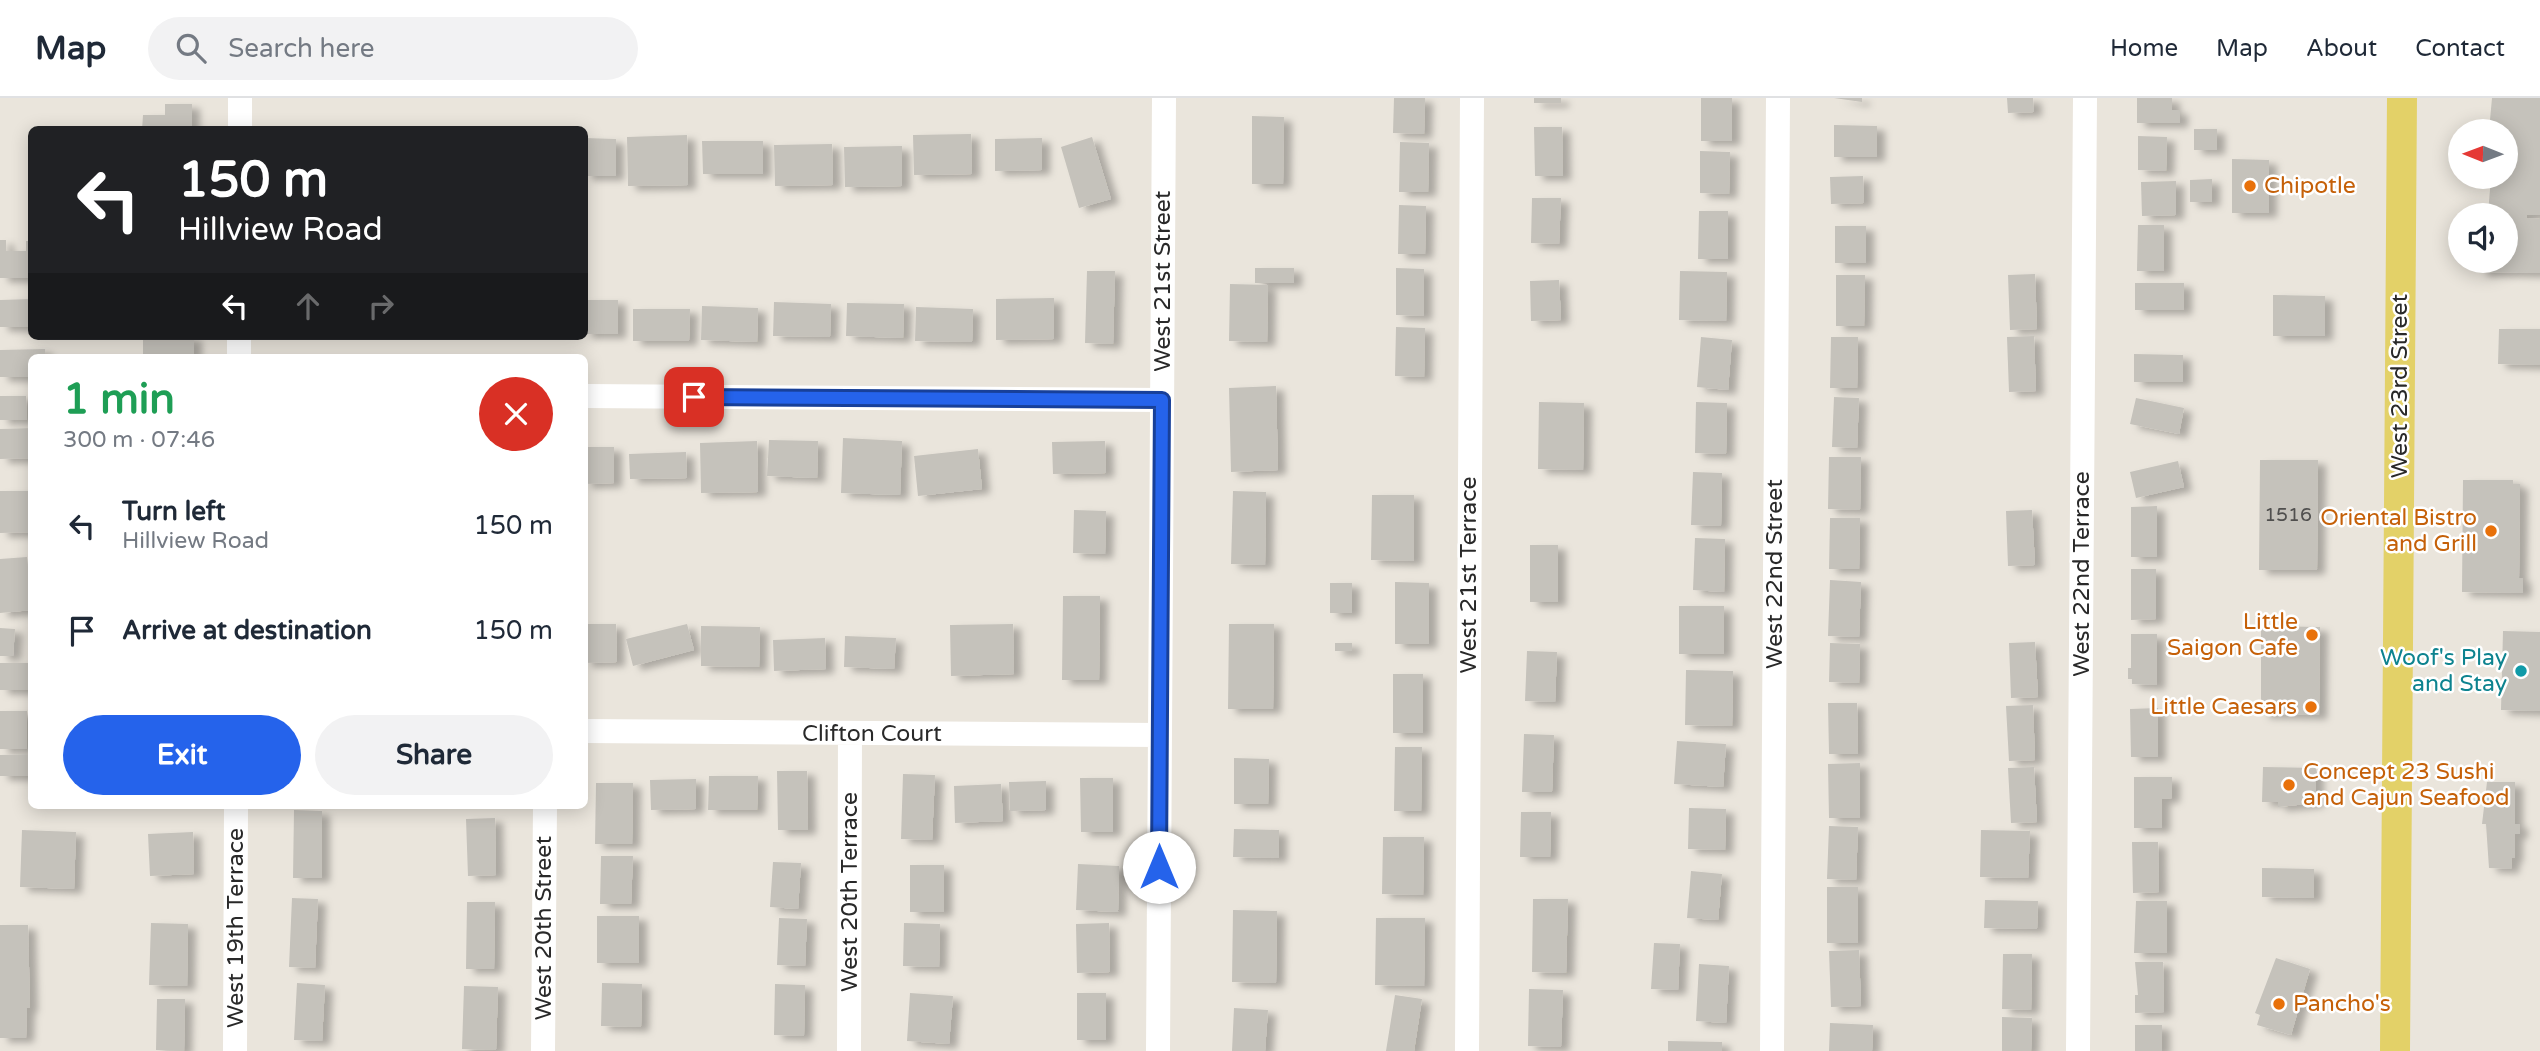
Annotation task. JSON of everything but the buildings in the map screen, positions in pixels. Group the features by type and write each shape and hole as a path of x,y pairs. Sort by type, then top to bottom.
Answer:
{"main road":[{"name":"West 23rd Street","path":"2395,1051 2402,98"}],"street":[{"path":"240,98 240,126"},
{"name":"West 21st Street","path":"1157,1051 1164,98"},
{"name":"West 21st Terrace","path":"1467,1051 1472,98"},
{"name":"West 22nd Street","path":"1772,1051 1778,98"},
{"name":"West 22nd Terrace","path":"2078,1051 2085,98"},
{"path":"588,396 1162,400"},
{"name":"Clifton Court","path":"588,732 1160,735"},
{"name":"West 20th Terrace","path":"849,1051 850,734"},
{"name":"West 19th Terrace","path":"235,1051 236,809"},
{"name":"West 20th Street","path":"543,1051 545,809"}],"place":[{"name":"Chipotle","path":"2250,186"},
{"name":"Oriental Bistro and Grill","path":"2491,531"},
{"name":"Little Saigon Cafe","path":"2312,635"},
{"name":"Woof's Play and Stay","path":"2521,671"},
{"name":"Little Caesars","path":"2311,707"},
{"name":"Concept 23 Sushi and Cajun Seafood","path":"2289,785"},
{"name":"Pancho's","path":"2279,1004"}],"route":[{"path":"694,397 1162,400 1159,867"}]}
